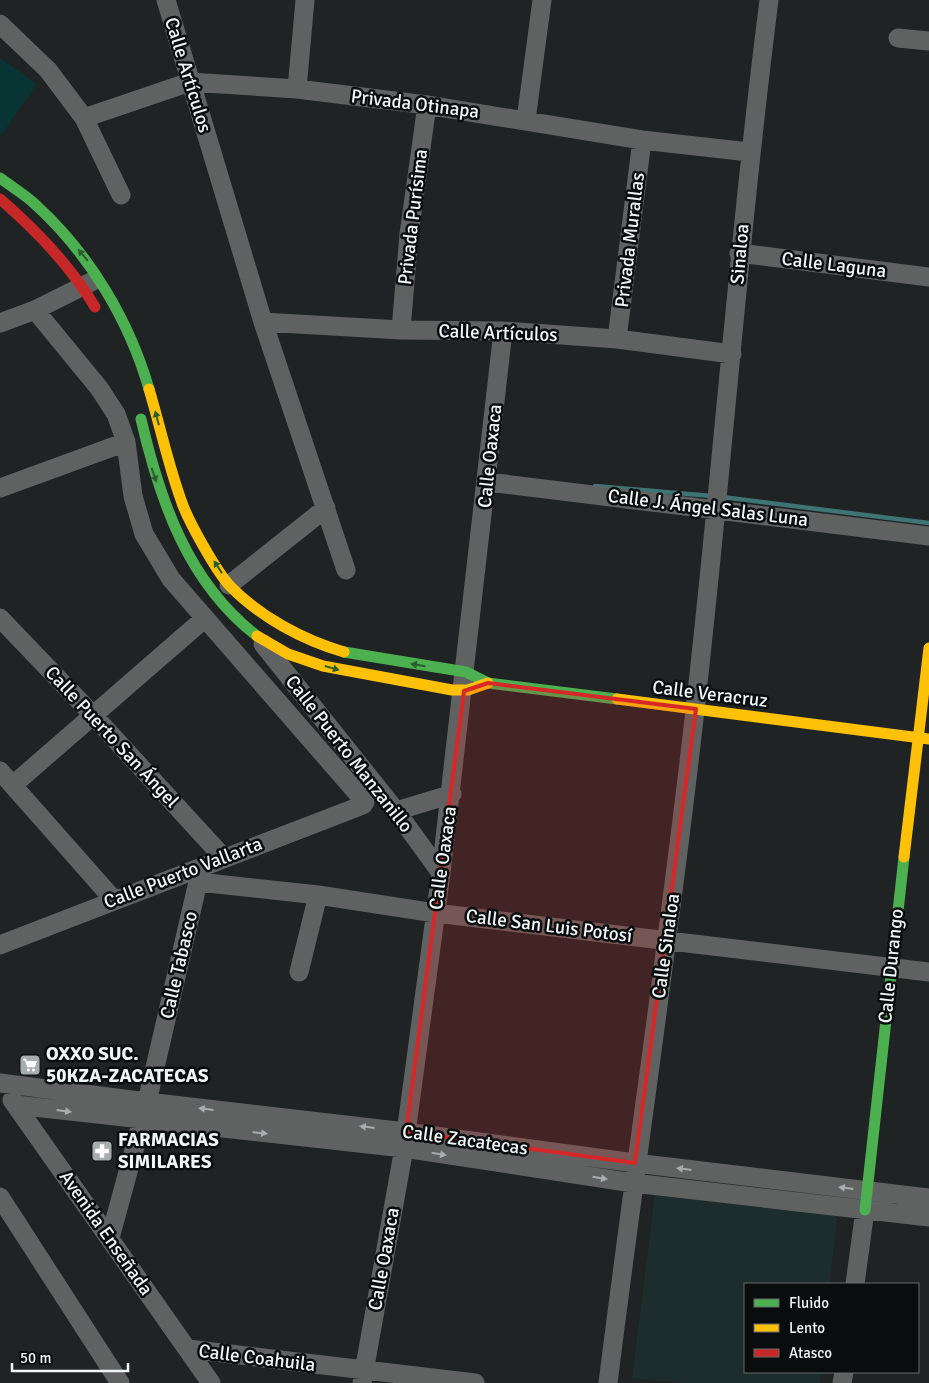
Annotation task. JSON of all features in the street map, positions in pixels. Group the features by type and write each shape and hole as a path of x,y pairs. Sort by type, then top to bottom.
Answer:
{"street":[{"name":"Calle Artículos","path":"166,0 263,322 346,570"},
{"path":"297,89 305,0"},
{"path":"526,120 542,0"},
{"name":"Sinaloa","path":"716,508 732,354 749,152 769,0"},
{"path":"0,24 13,34 48,70 84,118 121,195"},
{"path":"898,38 929,41"},
{"name":"Privada Otinapa","path":"84,118 190,82 297,89 427,105 642,140 749,152"},
{"name":"Privada Purísima","path":"401,330 409,234 427,105"},
{"name":"Privada Murallas","path":"617,339 642,140"},
{"path":"0,178 14,186 54,223 88,261 91,282 100,316"},
{"path":"0,199 60,256 91,282"},
{"name":"Calle Laguna","path":"739,253 929,277"},
{"path":"0,323 35,310 91,282"},
{"name":"Calle Veracruz","path":"91,282 117,310 143,368 181,502 194,531 229,586 260,612 309,640 354,655 466,672 488,683 923,738"},
{"path":"35,310 99,388 116,414 126,442 133,496 144,534 171,579 204,618 92,714 6,778 114,900"},
{"name":"Calle Artículos","path":"263,322 401,330 504,331 617,339 732,354"},
{"name":"Calle Oaxaca","path":"363,1377 405,1140 436,913 452,794 504,331"},
{"path":"139,411 150,462 182,547 202,579 228,609 256,635 288,654 345,672 464,691"},
{"path":"0,488 126,442"},
{"name":"Calle J. Ángel Salas Luna","path":"488,482 716,508 929,536"},
{"path":"229,586 326,508"},
{"name":"Calle Sinaloa","path":"608,1383 635,1164 667,940 696,709 716,508"},
{"name":"Calle Puerto San Ángel","path":"0,618 92,714 223,857"},
{"name":"Calle Puerto Vallarta","path":"0,945 114,900 200,874 223,857 363,805 365,802 204,618"},
{"name":"Calle Puerto Manzanillo","path":"256,635 396,811 441,874"},
{"path":"301,658 309,640"},
{"name":"Calle Durango","path":"855,1283 868,1190 891,968 923,738 929,648"},
{"name":"Calle Veracruz","path":"464,691 488,683"},
{"path":"396,811 452,794"},
{"name":"Calle San Luis Potosí","path":"200,874 436,913 929,972"},
{"name":"Calle Tabasco","path":"110,1238 147,1102 200,874"},
{"path":"299,972 318,895"},
{"name":"Calle Zacatecas","path":"0,1083 147,1102 405,1140 633,1183 929,1217"},
{"name":"Avenida Enseñada","path":"0,1083 211,1383"},
{"name":"Calle Zacatecas","path":"16,1105 142,1121 405,1140 929,1198"},
{"path":"0,1197 120,1383"},
{"name":"Calle Coahuila","path":"188,1349 363,1377 475,1383"}],"highlighted area":[{"path":"488,683 696,709 635,1163 406,1132 464,691"}],"shaded area":[{"path":"0,58 37,84 0,137"},
{"path":"655,1193 837,1215 830,1283 744,1283 744,1373 821,1373 820,1383 682,1383 632,1378"}],"waterway":[{"path":"595,486 712,496"},
{"path":"722,497 929,523"}],"traffic: fast":[{"path":"0,178 37,206 56,225 90,267 119,314 131,338 149,389"},
{"path":"141,419 157,480 180,538 195,566 212,591 233,615 257,636"},
{"path":"344,652 466,672 488,683 617,699"},
{"path":"865,1210 904,857"}],"traffic: slow":[{"path":"149,389 184,509 202,544 224,579 242,597 268,617 313,641 344,652"},
{"path":"257,636 288,654 323,666 452,690 468,690 488,683"},
{"path":"904,857 929,648"},
{"path":"617,699 929,739"}],"traffic: jam":[{"path":"0,199 52,249 75,277 95,307"}],"place":[{"name":"OXXO SUC. 50KZA-ZACATECAS","path":"30,1065"},
{"name":"FARMACIAS SIMILARES","path":"102,1151"}]}
